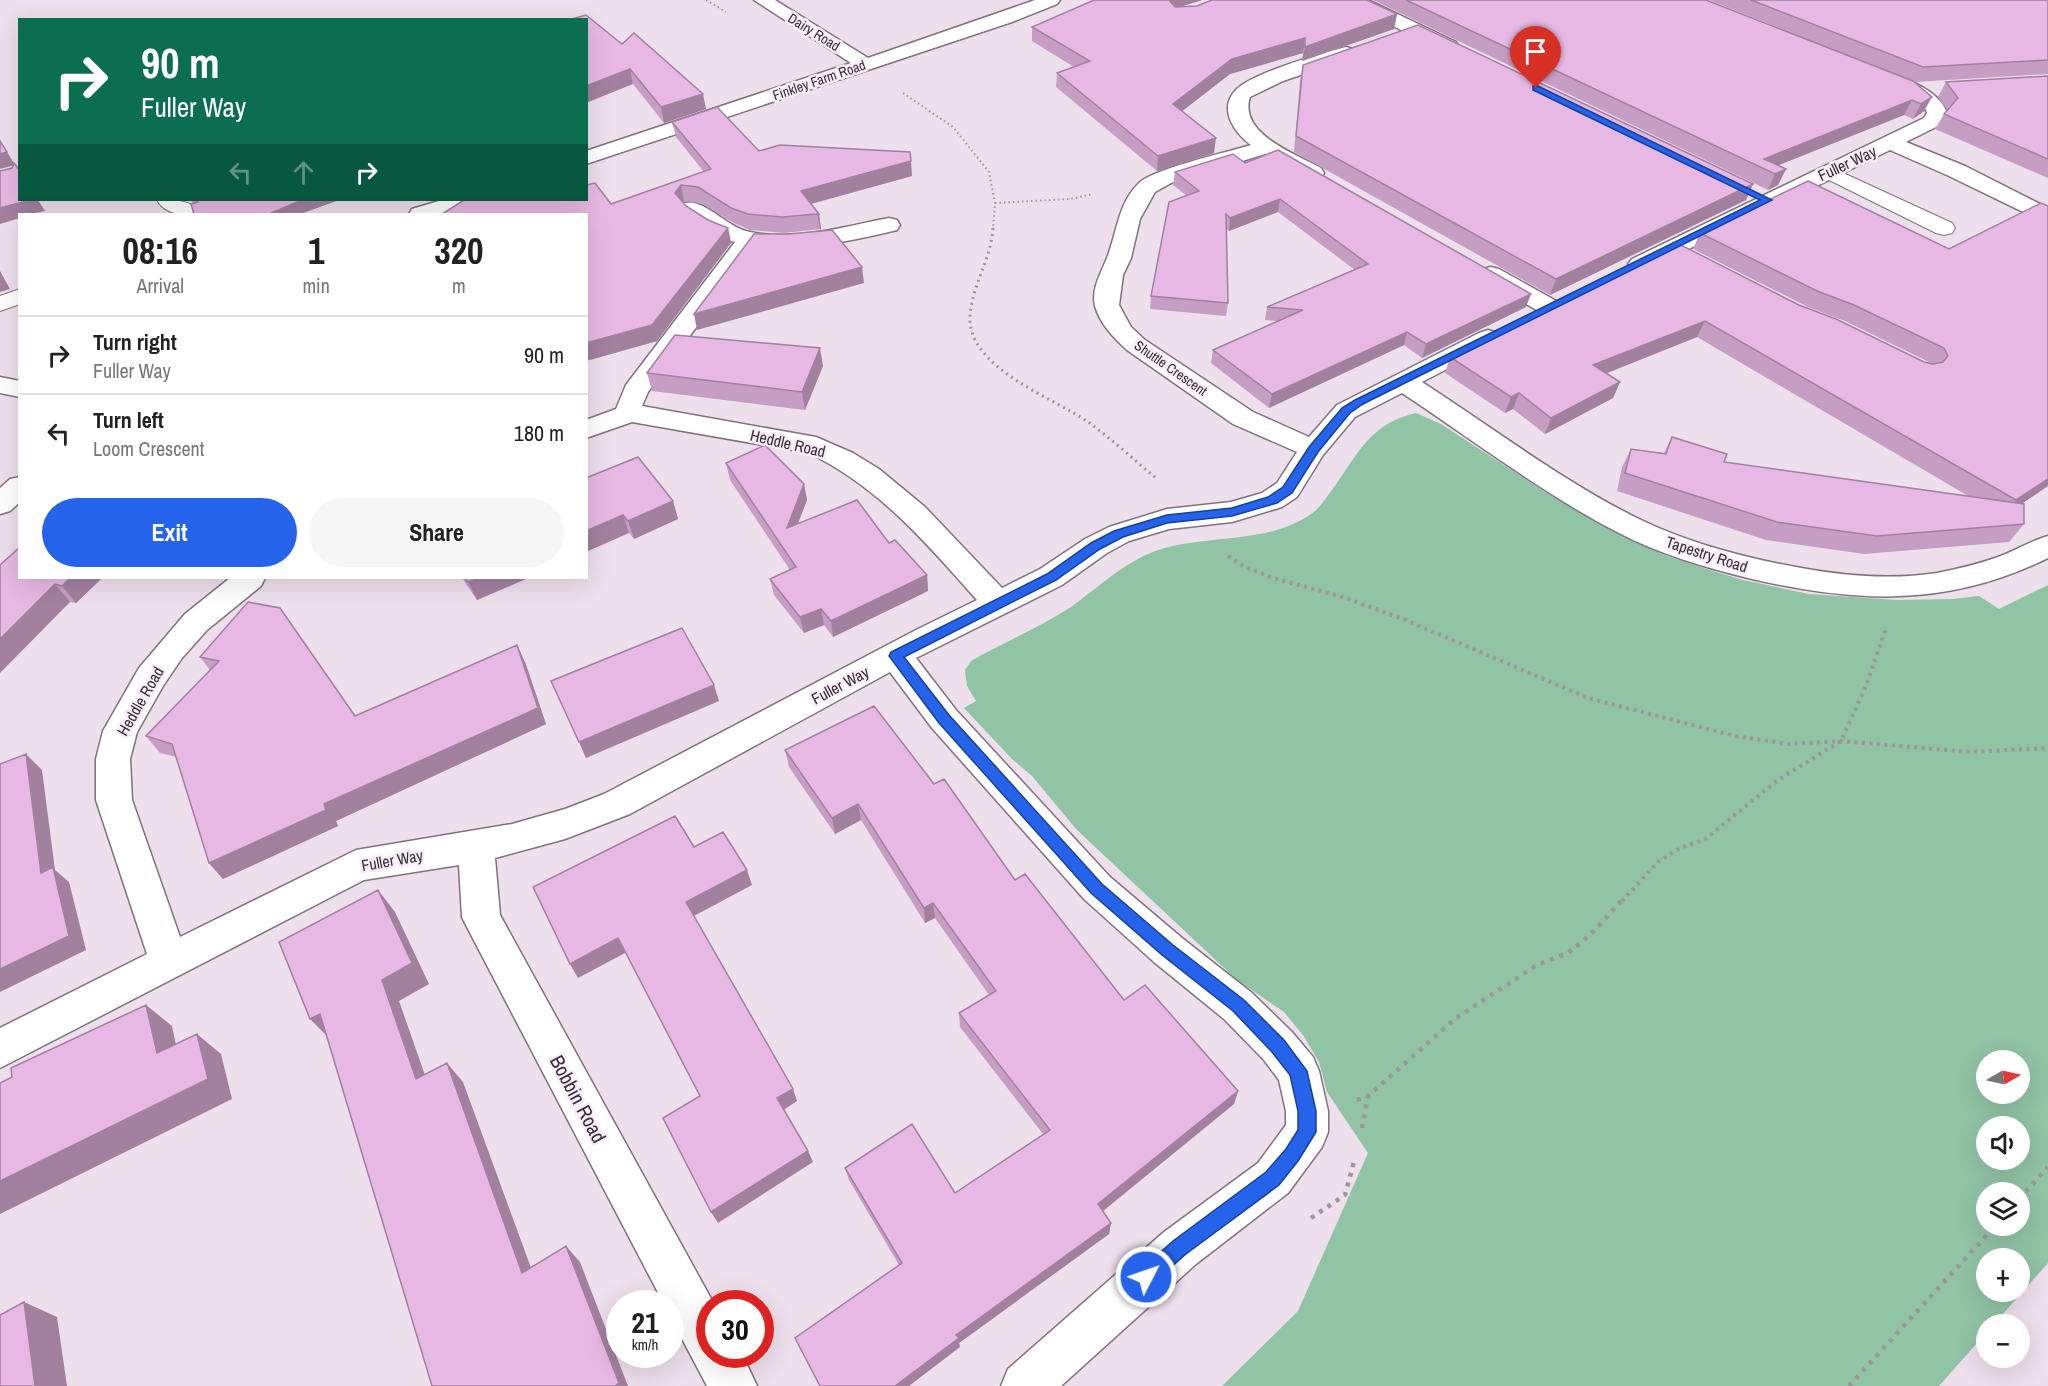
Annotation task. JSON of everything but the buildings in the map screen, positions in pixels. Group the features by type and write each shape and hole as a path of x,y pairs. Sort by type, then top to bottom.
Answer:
{"street":[{"name":"Dairy Road","path":"763,0 865,64"},
{"name":"Finkley Farm Road","path":"588,157 1006,18 1051,0"},
{"path":"1354,0 1469,56"},
{"path":"1390,39 1416,30"},
{"path":"1328,181 1267,147 1242,125 1238,109 1242,94 1280,76 1369,46"},
{"name":"Fuller Way","path":"1611,278 1683,254 1757,195 1828,172 1931,122 1937,113 1935,106 1928,99 1878,75"},
{"path":"1913,90 1944,87"},
{"path":"1891,143 1957,171 2048,217"},
{"path":"1147,187 1163,178 1267,147"},
{"name":"Shuttle Crescent","path":"1147,187 1129,219 1119,258 1111,275 1107,304 1112,317 1122,332 1136,345 1244,418 1313,449"},
{"path":"423,213 460,201"},
{"path":"692,208 721,230 749,240 813,237 889,225"},
{"path":"629,414 629,404 636,391 749,240"},
{"name":"Fuller Way","path":"0,1048 356,866 384,858 477,847 573,823 617,804 997,603 1051,577 1096,546 1119,534 1150,524 1189,516 1232,512 1272,500 1287,490 1296,480 1313,449 1346,411 1560,303 1469,262"},
{"name":"Tapestry Road","path":"1402,381 1616,519 1660,539 1716,559 1797,579 1889,588 1917,586 1982,575 2009,567 2048,546"},
{"path":"0,385 18,389"},
{"name":"Heddle Road","path":"588,429 629,414 644,414 806,444 835,454 871,475 903,502 997,603"},
{"path":"0,504 18,488"},
{"name":"Heddle Road","path":"169,960 114,800 112,759 120,731 151,677 171,650 196,622 249,579"},
{"path":"896,656 944,719 1097,888 1168,950 1238,1006 1278,1046 1298,1071 1307,1111 1307,1132 1273,1178 1180,1248 1025,1386"},
{"name":"Bobbin Road","path":"477,847 477,881 481,917 696,1317"},
{"path":"723,1368 733,1386"}],"lane":[{"path":"1828,172 1944,228"},
{"path":"169,201 188,213"},
{"path":"0,304 18,297"}],"path":[{"path":"897,88 953,127 973,149 989,172 995,203 992,248 975,292 970,318 975,340 990,359 1012,378 1088,422 1124,450 1167,487 1214,547 1243,566 1403,619 1587,698 1746,737 1789,744 1841,741 1969,752 2048,748"},
{"path":"995,203 1070,199 1125,185 1147,187"},
{"path":"1307,1111 1338,1108 1368,1096 1455,1018 1537,965 1568,953 1590,936 1658,862 1680,848 1704,840 1778,780 1841,741 1866,686 1886,628 1889,588"},
{"path":"2030,1187 2048,1167"},
{"path":"1849,1386 1986,1236"}],"green space":[{"path":"1416,413 1441,424 1545,492 1598,523 1667,556 1743,580 1809,594 1897,600 1979,596 1999,609 2048,585 2048,1263 2030,1283 2030,1248 1976,1248 1976,1302 2013,1302 2003,1314 1976,1314 1976,1344 1939,1386 1222,1386 1298,1311 1368,1153 1327,1092 1319,1062 1303,1035 1284,1012 1237,980 1077,830 1032,776 1012,759 964,708 976,701 967,686 965,670 971,661 1059,615 1123,568 1146,555 1177,545 1256,535 1294,524 1311,514 1323,503 1366,442 1387,425"}],"route":[{"path":"1146,1277 1180,1248 1273,1178 1292,1155 1307,1132 1307,1111 1298,1071 1278,1046 1238,1006 1168,950 1097,888 944,719 896,656 927,638 1051,577 1096,546 1119,534 1167,519 1232,512 1272,500 1287,490 1296,480 1313,449 1338,419 1359,402 1767,200 1536,88"}]}
